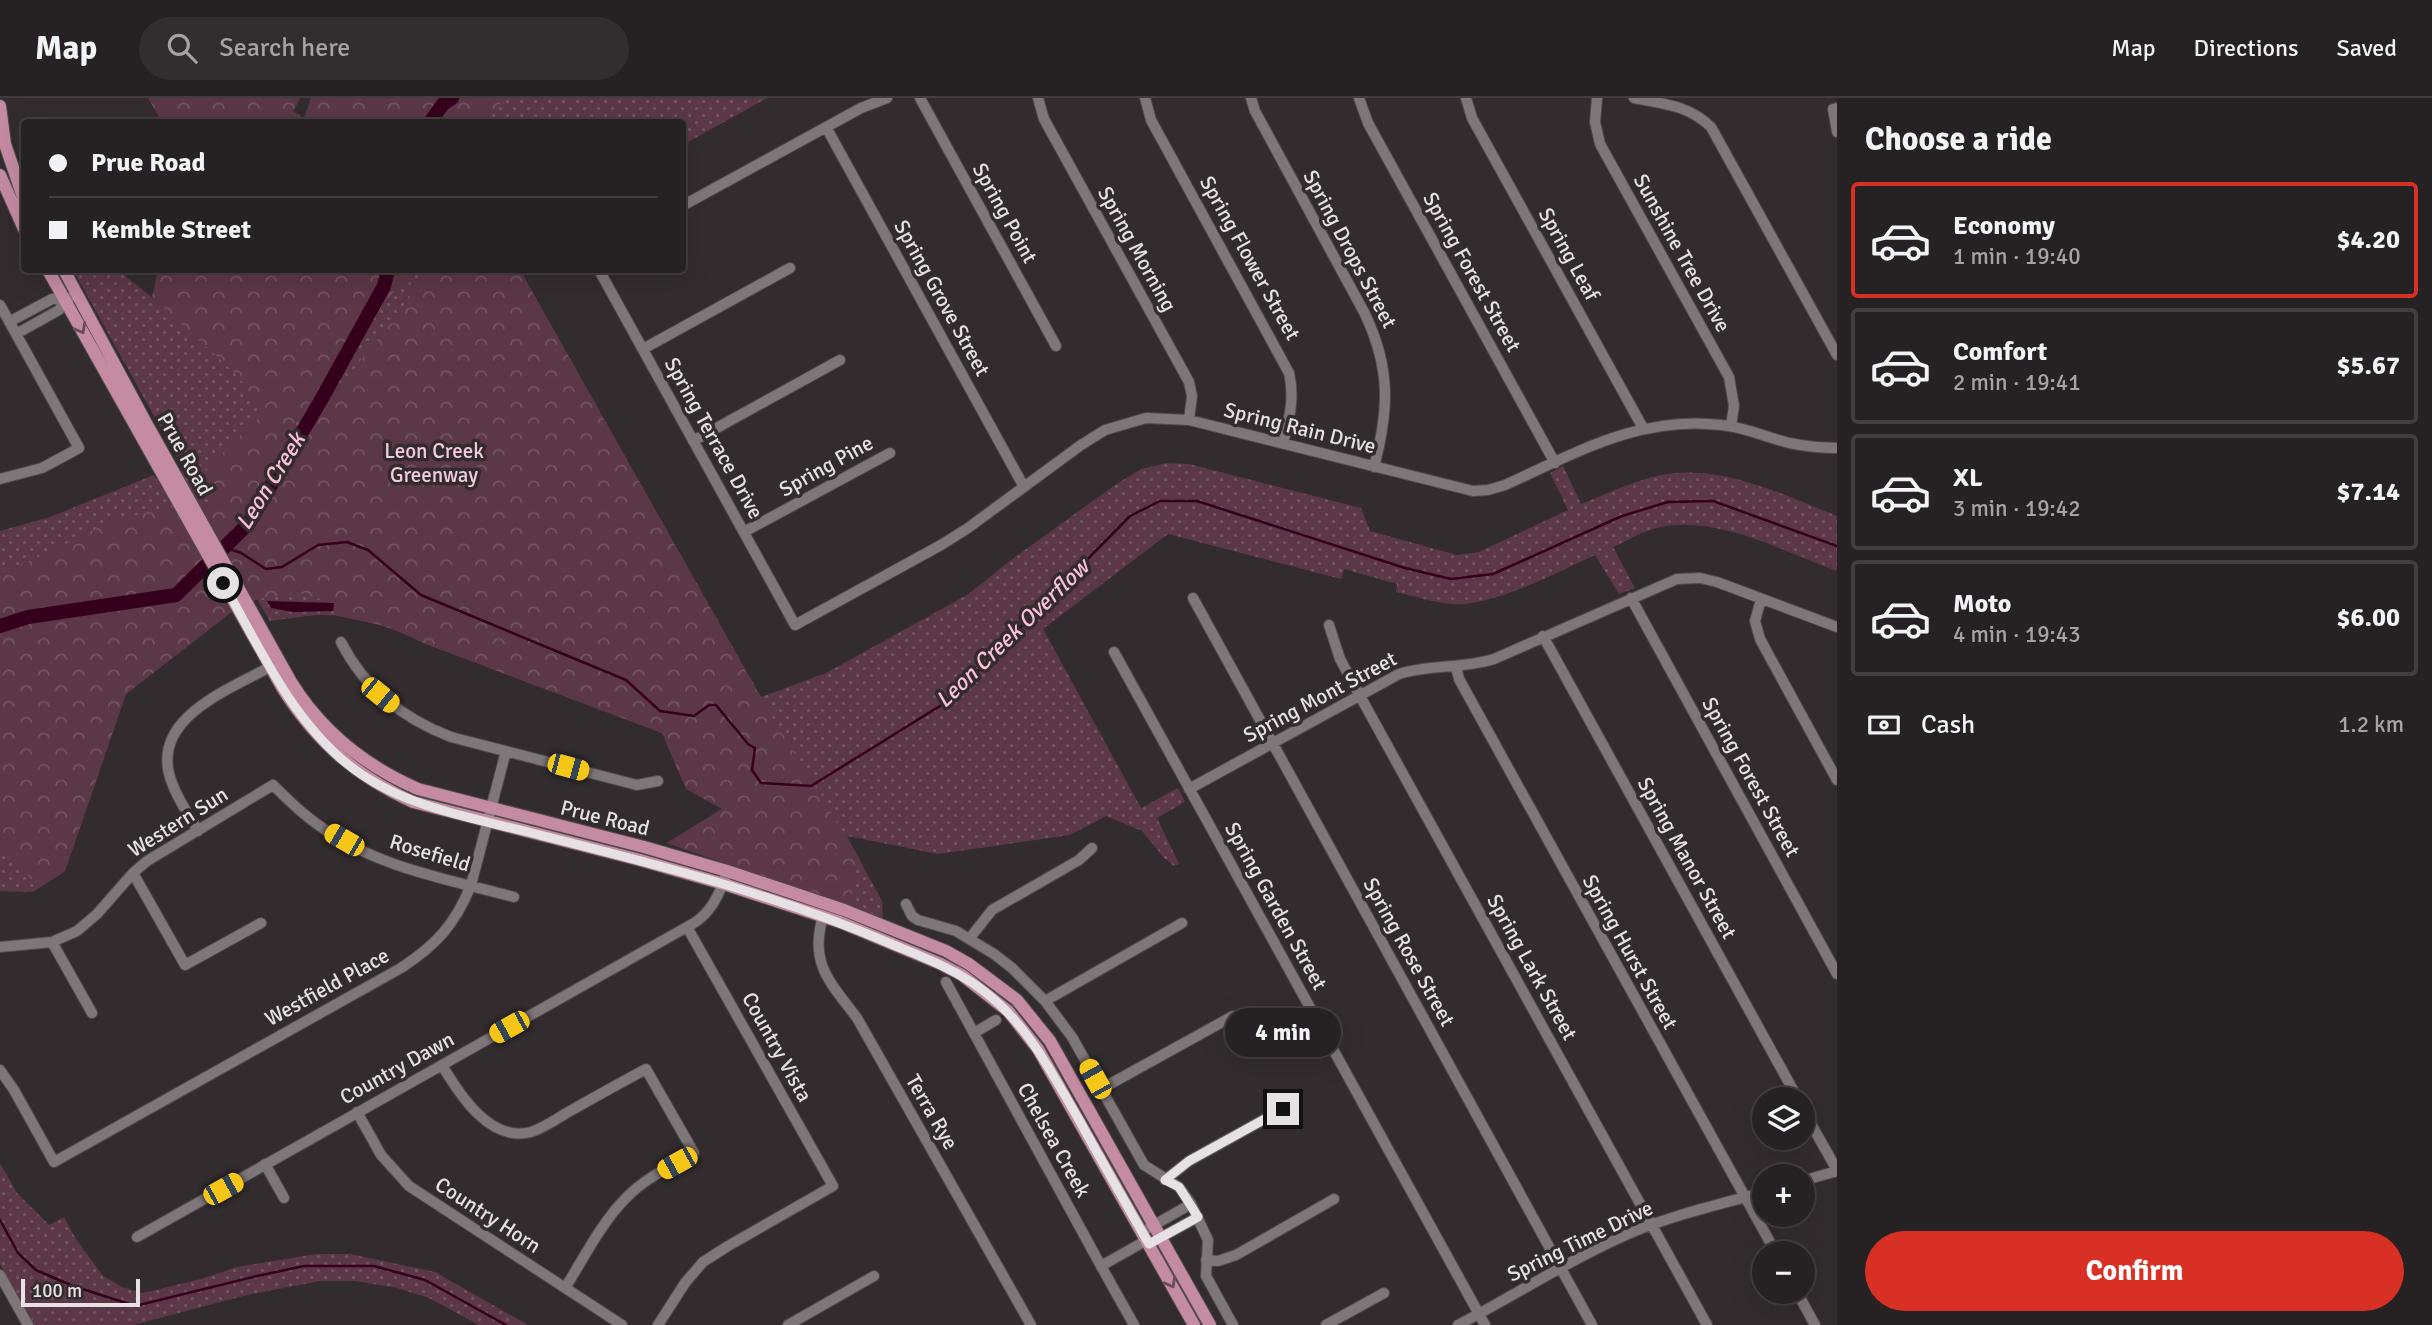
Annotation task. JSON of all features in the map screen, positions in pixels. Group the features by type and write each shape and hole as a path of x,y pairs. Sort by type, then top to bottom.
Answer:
{"main road":[{"path":"0,106 5,145 21,191"},
{"path":"0,175 21,222"},
{"name":"Prue Road","path":"50,273 167,472 274,664 330,733 373,767 418,789 489,816 643,847 823,916 962,975 1007,1011 1038,1049 1150,1238 1194,1325"},
{"name":"Prue Road","path":"66,273 167,472"},
{"name":"Prue Road","path":"725,877 844,910 958,957 1017,1000 1050,1041 1154,1225 1150,1238"},
{"path":"1038,1049 1050,1041"},
{"name":"Prue Road","path":"1150,1238 1210,1325"}],"street":[{"path":"686,204 861,108 887,98"},
{"name":"Spring Point","path":"920,98 1056,346"},
{"name":"Spring Morning","path":"1038,98 1044,119 1189,382 1192,396 1189,420"},
{"name":"Spring Flower Street","path":"1144,98 1151,120 1289,373 1293,396 1283,443"},
{"name":"Spring Drops Street","path":"1251,98 1255,111 1366,314 1377,341 1384,366 1386,401 1385,423 1374,467"},
{"name":"Spring Forest Street","path":"1359,98 1368,123 1555,463"},
{"name":"Spring Leaf","path":"1465,98 1472,118 1643,428"},
{"name":"Sunshine Tree Drive","path":"1597,98 1595,122 1601,144 1728,377 1734,407 1731,426"},
{"path":"1634,98 1686,108 1711,127 1837,355"},
{"path":"1835,108 1837,132"},
{"name":"Spring Grove Street","path":"826,127 1024,487"},
{"path":"643,349 790,268"},
{"name":"Spring Terrace Drive","path":"601,273 794,625"},
{"path":"9,321 52,299 65,300 79,296"},
{"path":"16,334 59,310 65,300"},
{"path":"0,305 79,448 42,468 0,480"},
{"path":"693,441 840,360"},
{"name":"Spring Rain Drive","path":"794,625 941,545 1105,430 1146,418 1189,420 1473,491 1496,488 1603,440 1643,428 1698,423 1731,426 1790,443 1837,448"},
{"name":"Spring Pine","path":"744,533 890,453"},
{"name":"Spring Mont Street","path":"1189,789 1399,674 1416,669 1476,665 1494,659 1670,581 1700,578 1837,627"},
{"name":"Spring Rose Street","path":"1193,598 1592,1325"},
{"name":"Spring Forest Street","path":"1631,598 1837,974"},
{"path":"1761,599 1755,621 1759,639 1837,780"},
{"name":"Spring Lark Street","path":"1329,625 1340,659 1707,1325"},
{"name":"Spring Manor Street","path":"1543,636 1790,1087"},
{"path":"341,642 363,677 380,695 399,711 427,727 452,737 637,785 658,781"},
{"name":"Spring Garden Street","path":"1114,652 1485,1325"},
{"path":"198,831 171,782 169,772 170,746 178,726 191,712 274,664"},
{"name":"Spring Hurst Street","path":"1456,667 1466,691 1769,1241"},
{"name":"Westfield Place","path":"0,1070 54,1162 424,953 440,939 454,919 471,885 506,751"},
{"name":"Western Sun","path":"0,947 52,942 77,932 147,861 273,785"},
{"name":"Rosefield","path":"273,785 319,826 365,852 403,868 514,897"},
{"path":"970,938 992,910 1079,860 1092,848"},
{"path":"133,873 185,965 261,923"},
{"name":"Country Dawn","path":"137,1237 687,927 708,911 725,877"},
{"path":"906,904 912,916 918,920 970,938 1012,968 1045,1001 1072,1037 1144,1165 1179,1187 1191,1204 1208,1240 1206,1276 1233,1325"},
{"name":"Terra Rye","path":"823,916 817,935 817,952 823,971 832,988 857,1018 1031,1325"},
{"path":"1045,1001 1182,923"},
{"name":"Country Vista","path":"658,1325 685,1283 704,1262 728,1245 833,1186 687,927"},
{"path":"52,942 92,1013"},
{"name":"Chelsea Creek","path":"946,982 1134,1325"},
{"path":"1101,1089 1233,1016"},
{"path":"974,1033 996,1020"},
{"path":"442,1065 454,1086 477,1112 500,1130 518,1134 539,1129 646,1069 694,1153 659,1172 627,1197 609,1219 565,1288"},
{"path":"1165,1180 1189,1161 1283,1109"},
{"name":"Country Horn","path":"357,1112 381,1154 409,1186 622,1325"},
{"path":"1815,1131 1837,1171 1815,1177"},
{"path":"265,1164 285,1198"},
{"name":"Spring Time Drive","path":"1458,1325 1561,1269 1652,1224 1752,1195"},
{"path":"1206,1260 1218,1261 1236,1255 1334,1199"},
{"path":"1154,1225 1191,1204"},
{"path":"1172,1215 1178,1228"},
{"path":"1101,1266 1150,1238 1198,1217"},
{"path":"0,1275 28,1325"},
{"path":"788,1325 874,1276"},
{"path":"1326,1325 1384,1293"},
{"path":"1804,1304 1815,1325"}],"green space":[{"path":"148,98 300,98 293,112 304,119 160,119"},
{"path":"311,98 504,98 489,119 304,119"},
{"path":"409,98 767,98 686,143 686,119 417,119"},
{"name":"Leon Creek Greenway","path":"75,273 122,273 275,397 352,273 522,273 761,697 826,673 967,595 1115,485 1141,469 1167,463 1189,464 1361,508 1370,531 1457,555 1479,552 1568,510 1550,473 1563,466 1581,504 1630,484 1661,475 1706,473 1751,483 1837,516 1837,571 1747,536 1699,526 1676,525 1653,529 1613,547 1635,588 1619,594 1595,555 1504,595 1467,604 1450,604 1396,592 1397,584 1344,569 1341,579 1168,534 1043,629 1141,808 1178,788 1185,802 1157,818 1179,864 1174,866 1164,858 1142,831 1106,816 1070,835 938,854 847,836 882,901 883,919 667,843 722,809 662,733 374,623 333,615 270,621 257,599 229,614 126,694 65,871 33,892 0,891 0,531 50,517 154,475 159,483 184,470"},
{"name":"Leon Creek Greenway","path":"157,273 406,273 294,423 247,511 255,520 335,392 407,303 422,273 522,273 760,697 859,858 848,906 667,843 722,809 686,789 662,733 426,644 394,628 338,616 333,611 334,603 299,593 258,599 229,614 126,694 65,871 39,888 0,843 0,573 52,551 111,521 169,507 213,513 199,476 264,413 239,377 152,297"},
{"path":"0,1163 17,1193 49,1225 64,1217 76,1239 103,1276 122,1287 143,1293 237,1267 316,1254 350,1254 435,1272 528,1325 479,1325 429,1298 397,1288 355,1281 320,1281 247,1295 133,1325 34,1325 0,1264"}],"shaded area":[{"path":"267,601 334,603 333,611 293,612 271,608"}],"waterway":[{"name":"Leon Creek","path":"432,119 443,104 452,98"},
{"name":"Leon Creek","path":"0,626 28,617 176,595 249,523 321,400 384,286 387,273"},
{"name":"Leon Creek Overflow","path":"224,547 241,553 266,569 282,567 318,545 347,542 368,550 421,595 626,680 660,711 694,716 709,705 716,705 748,744 755,748 752,770 761,783 811,786 948,701 1130,516 1160,501 1197,501 1405,568 1451,579 1493,574 1622,516 1668,502 1713,501 1837,546"},
{"path":"0,1220 18,1253 36,1270 73,1286 135,1306 304,1266 374,1266 425,1280 506,1325"}],"route":[{"path":"223,583 283,689 307,724 345,762 389,791 439,810 640,860 840,922 941,964 985,991 1007,1011 1038,1049 1149,1244 1198,1217 1179,1187 1165,1180 1189,1161 1283,1109"}]}
